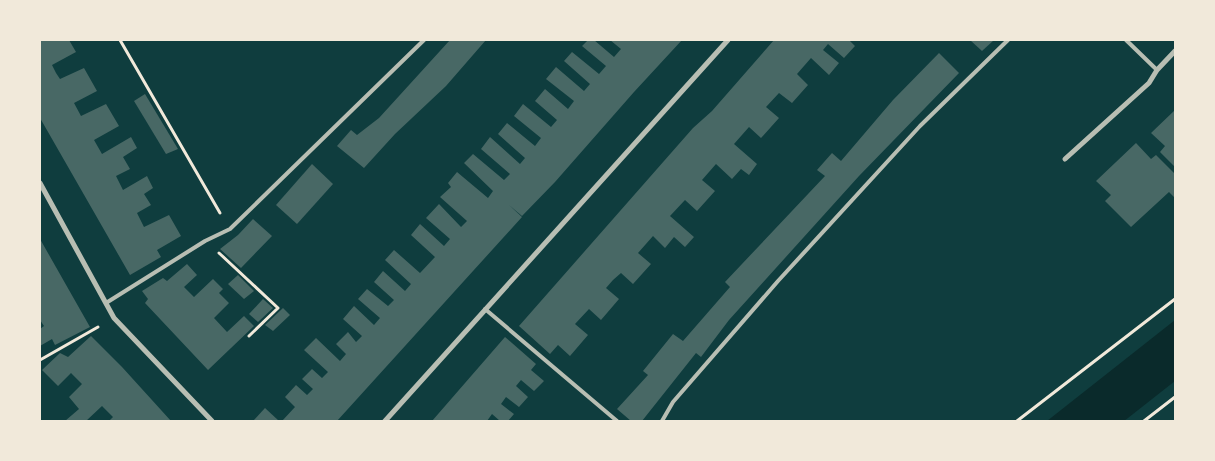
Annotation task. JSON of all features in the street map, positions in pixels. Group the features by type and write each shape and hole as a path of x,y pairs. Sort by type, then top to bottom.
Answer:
{"street":[{"path":"385,421 728,40"},
{"path":"1065,159 1149,83 1157,70 1175,51"},
{"path":"40,184 114,318 212,421"}],"lane":[{"path":"106,303 205,241 230,229 424,40"},
{"path":"662,421 673,402 785,274 920,126 1008,40"},
{"path":"1126,40 1157,70"},
{"path":"485,309 617,421"}],"path":[{"path":"120,40 230,229"},
{"path":"205,241 278,308 248,336"},
{"path":"1017,421 1175,299"},
{"path":"40,360 114,318"},
{"path":"1144,421 1175,397"}],"water":[{"path":"1175,320 1175,381 1124,421 1047,421"}],"building":[{"path":"69,40 76,52 52,65 56,73 60,79 84,68 97,91 74,103 81,116 106,104 119,126 94,140 102,154 131,137 137,148 123,157 130,169 116,176 123,190 147,176 153,188 144,194 151,205 137,213 144,227 169,215 181,236 157,250 161,257 130,275 40,118 40,41"},
{"path":"450,40 486,40 446,86 395,134 364,168 337,146 351,130 357,135 379,118"},
{"path":"588,40 594,40 614,57 621,49 610,40 682,40 555,182 522,216 509,205 522,217 337,421 282,421 295,407 285,397 296,385 307,395 313,389 302,379 312,369 322,378 328,372 304,350 316,338 340,361 346,354 336,344 348,332 356,342 362,336 343,319 354,306 374,325 380,318 358,299 367,289 388,306 394,300 374,282 383,271 405,291 411,284 385,260 394,250 420,273 435,257 411,235 420,224 444,246 450,239 426,218 439,204 461,227 467,221 440,197 451,187 448,183 457,172 488,198 493,191 464,163 473,154 504,180 510,174 481,149 490,137 520,164 525,158 498,134 507,123 535,146 541,138 514,116 523,104 551,127 557,120 535,101 545,89 568,109 574,101 546,79 556,67 584,91 590,84 564,61 572,52 599,74 606,66 582,46"},
{"path":"774,40 849,40 855,46 844,58 828,44 823,50 839,63 829,75 811,58 797,74 808,85 792,103 779,93 766,107 779,118 761,138 749,127 734,144 757,164 749,175 741,169 732,179 716,164 702,180 715,191 697,211 685,200 670,216 694,237 685,247 674,237 665,248 653,236 638,253 651,264 633,284 621,273 613,280 606,288 619,299 601,320 589,309 575,324 588,335 570,356 558,345 550,354 519,326 693,128 712,111"},
{"path":"970,40 994,40 982,51"},
{"path":"939,53 959,73 859,176 729,320 701,357 696,353 642,421 631,421 617,409 648,375 643,371 673,334 683,341 730,287 725,282 825,176 817,170 832,153 841,161 893,100"},
{"path":"145,94 178,149 166,154 134,101"},
{"path":"1175,110 1175,167 1160,152 1165,146 1151,133"},
{"path":"1136,143 1151,159 1156,155 1175,174 1175,198 1169,192 1131,227 1105,201 1111,195 1096,181"},
{"path":"312,164 333,184 297,224 276,205"},
{"path":"253,219 272,236 241,268 220,249 238,235"},
{"path":"40,239 90,327 55,345 52,339 40,346 40,329 44,326 40,320"},
{"path":"187,264 197,275 184,287 194,297 213,279 223,289 219,293 229,303 214,318 227,332 244,316 254,326 208,370 145,303 148,299 142,291 163,278 167,281"},
{"path":"238,275 254,291 244,299 228,284"},
{"path":"263,299 273,308 258,322 249,314"},
{"path":"283,308 290,315 273,331 265,325"},
{"path":"91,336 171,421 109,421 113,417 102,406 86,421 65,421 79,409 69,397 82,384 71,373 58,386 42,370 60,353 68,357"},
{"path":"505,337 536,364 531,370 544,381 534,391 521,380 516,386 528,397 519,407 506,397 501,404 514,414 508,421 500,421 492,414 487,421 432,421"},
{"path":"265,408 279,421 253,421"}]}
